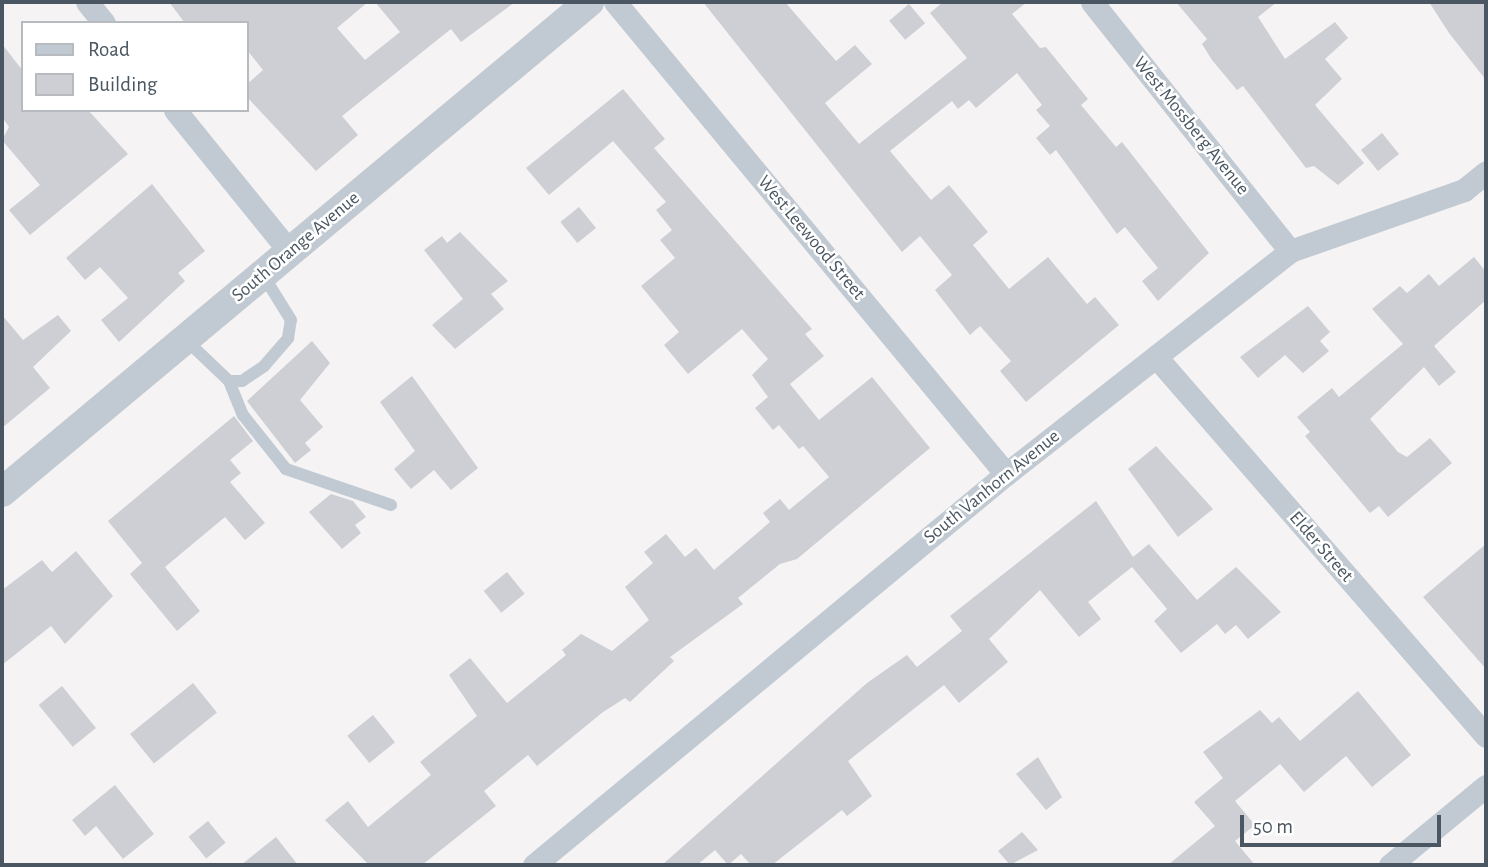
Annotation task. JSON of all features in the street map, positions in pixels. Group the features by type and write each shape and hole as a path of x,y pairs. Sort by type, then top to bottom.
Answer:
{"street":[{"path":"87,2 102,21"},
{"name":"South Orange Avenue","path":"2,492 187,341 589,2"},
{"name":"West Leewood Street","path":"615,2 1006,474"},
{"name":"West Mossberg Avenue","path":"1092,2 1290,251"},
{"path":"177,112 290,252"},
{"name":"South Vanhorn Avenue","path":"534,865 1006,474 1290,251 1464,190 1486,172"},
{"name":"Elder Street","path":"1157,358 1486,736"},
{"path":"1390,865 1486,786"}],"lane":[{"path":"229,381 253,375 288,338 288,311 263,275"},
{"path":"187,341 229,381 243,415 286,469 391,505"}],"building":[{"path":"169,2 368,2 337,28 365,60 400,32 375,2 515,2 461,42 451,29 342,116 358,135 316,171 248,98 248,83 263,70 248,51 248,21 183,21"},
{"path":"703,2 785,2 836,61 855,45 872,64 825,103 859,144 967,58 930,13 943,2 1027,2 1012,14 1040,48 1046,47 1088,99 1081,105 1116,147 1122,142 1209,253 1158,301 1142,281 1158,268 1125,227 1117,234 1056,150 1050,155 1036,138 1050,126 1036,110 1042,105 1017,73 976,108 969,100 958,109 952,101 890,151 931,200 949,185 988,232 973,245 1009,289 1048,257 1087,304 1095,297 1119,325 1026,402 1000,371 1011,361 980,326 970,335 935,290 952,275 920,236 902,252"},
{"path":"1176,2 1277,2 1258,17 1285,59 1335,22 1348,38 1325,59 1342,79 1315,105 1364,163 1338,185 1314,166 1306,168 1243,86 1237,90 1212,60 1202,44 1207,39"},
{"path":"1429,2 1486,2 1486,80 1449,33"},
{"path":"909,4 925,23 905,40 889,21"},
{"path":"2,44 21,68 21,112 90,112 128,154 30,235 9,210 40,185 2,140 9,127 2,117"},
{"path":"623,89 665,139 654,148 812,329 805,334 824,356 790,384 819,420 872,377 930,448 797,559 780,564 738,598 743,604 670,657 674,661 630,702 625,698 603,712 537,766 528,755 484,791 496,806 422,865 369,865 325,820 348,801 368,827 431,775 420,762 477,716 449,675 470,658 507,703 566,655 562,650 581,634 612,651 649,620 625,587 653,563 644,552 666,534 685,557 696,548 714,570 770,522 763,513 780,499 789,510 829,477 803,446 799,449 779,425 773,430 755,408 768,397 752,375 768,359 742,329 688,374 664,345 679,332 641,286 675,258 660,240 672,230 656,210 666,202 613,141 549,195 526,168"},
{"path":"1382,133 1399,154 1378,171 1361,150"},
{"path":"152,184 205,251 178,273 185,281 119,342 101,320 128,298 100,267 85,280 66,258"},
{"path":"579,207 596,228 577,243 560,222"},
{"path":"460,232 508,281 491,294 504,309 455,349 432,325 463,299 424,250 442,236 447,243"},
{"path":"1474,257 1486,272 1486,300 1434,346 1456,372 1439,386 1424,367 1370,419 1398,452 1407,457 1430,438 1452,463 1388,517 1379,506 1370,513 1305,436 1310,432 1297,417 1332,388 1339,397 1403,344 1372,309 1400,286 1407,293 1429,274 1439,286"},
{"path":"1308,306 1330,332 1320,341 1329,351 1303,373 1285,355 1258,378 1240,357"},
{"path":"2,315 23,340 58,315 71,331 33,367 50,388 2,428"},
{"path":"312,341 330,363 300,400 323,427 305,443 311,450 295,463 247,401"},
{"path":"412,376 478,468 451,490 434,470 411,489 394,469 415,451 380,402"},
{"path":"234,416 253,441 230,460 241,473 230,482 265,523 245,540 225,517 165,567 200,611 177,631 130,574 142,563 108,521"},
{"path":"1156,446 1213,509 1178,537 1128,469"},
{"path":"331,494 353,501 366,517 355,525 361,533 342,549 309,512"},
{"path":"1096,501 1133,557 1149,544 1197,600 1236,567 1281,612 1248,639 1236,625 1225,634 1217,624 1181,653 1154,621 1167,609 1132,567 1088,602 1101,619 1079,637 1040,590 989,639 1008,662 959,703 944,685 848,761 872,796 847,816 842,810 772,865 751,865 741,854 728,865 715,850 697,865 662,865 867,683 907,655 917,667 962,631 950,616"},
{"path":"1486,544 1486,669 1423,597"},
{"path":"76,551 113,596 65,644 51,626 2,665 2,590 42,560 52,572"},
{"path":"507,572 525,594 501,613 484,591"},
{"path":"193,683 217,713 154,764 130,734"},
{"path":"62,686 96,728 73,747 39,705"},
{"path":"1358,691 1411,755 1372,787 1346,756 1304,792 1280,764 1235,801 1255,825 1235,841 1255,865 1168,865 1215,826 1194,802 1223,778 1203,752 1260,710 1272,723 1279,717 1300,741"},
{"path":"373,715 395,742 369,763 347,736"},
{"path":"1038,757 1062,797 1046,810 1016,774"},
{"path":"115,785 154,834 123,859 96,826 85,836 72,820"},
{"path":"208,821 226,843 206,858 189,837"},
{"path":"1022,832 1038,850 1010,865 998,851"},
{"path":"276,837 298,865 241,865"}]}
